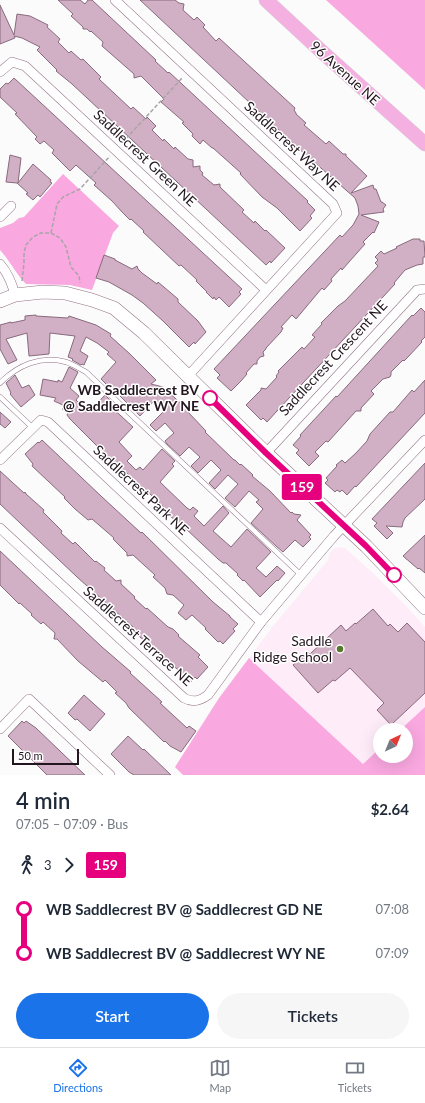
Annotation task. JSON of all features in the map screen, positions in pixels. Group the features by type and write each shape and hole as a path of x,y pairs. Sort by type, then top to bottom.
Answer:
{"main road":[{"path":"256,0 285,26 320,50"},
{"name":"96 Avenue NE","path":"266,0 425,144"}],"street":[{"name":"Saddlecrest Way NE","path":"115,0 333,204 337,214 188,376"},
{"name":"Saddlecrest Green NE","path":"0,72 12,62 25,66 266,290"},
{"path":"0,217 11,206"},
{"path":"0,264 12,284 15,295"},
{"name":"Saddlecrest Crescent NE","path":"266,453 417,290 425,289"},
{"path":"0,301 15,295 43,292 65,293 92,300 114,308 144,334 266,453 424,602"},
{"name":"Saddlecrest Park NE","path":"0,460 41,420 48,422 261,622"},
{"path":"344,526 425,440"},
{"name":"Saddlecrest Terrace NE","path":"0,528 184,698 190,701 196,701 203,699 208,694 261,622 344,526"},
{"path":"0,729 29,699 110,775"}],"lane":[{"path":"0,383 9,374 33,361 47,359 67,362 86,372 301,575"},
{"path":"0,397 33,428"}],"path":[{"path":"22,281 26,245 33,237 41,233 51,233 60,238 66,248 71,267 79,276 80,283"}],"shaded area":[{"path":"326,0 425,0 425,90"},
{"path":"63,174 119,226 113,233 92,290 70,285 26,284 0,250 0,228 24,217"},
{"name":"Saddle Ridge School","path":"339,547 345,548 373,573 425,627 425,707 408,723 373,723 373,755 363,764 249,658 273,626 328,560 329,554 333,549"},
{"path":"249,658 363,764 373,755 373,763 413,763 413,723 408,723 425,707 425,775 183,775 175,767 219,698"}],"building":[{"path":"58,0 80,0 85,4 88,0 92,0 156,60 155,61 168,73 169,72 308,201 307,202 315,210 310,216 312,218 300,231 277,208 262,197 240,174 241,173 213,148 203,140 200,144 182,123 184,122 161,102 164,99 141,76 134,78 134,74 102,46 103,42 91,31 90,32 87,29 83,29 83,27 71,16 73,14"},
{"path":"140,0 175,0 184,4 183,10 194,20 197,17 205,25 203,27 216,41 219,38 295,108 294,110 296,114 306,123 304,125 326,144 329,141 343,154 346,154 346,156 367,176 351,193 373,185 381,202 386,205 383,209 384,212 361,215 379,222 374,233 373,232 363,242 365,244 342,270 341,268 331,279 332,281 324,290 322,288 296,319 292,315 281,327 283,328 281,332 263,352 264,356 260,357 257,364 254,364 231,391 217,378 220,375 214,369 340,235 342,237 353,225 359,214 358,206 355,198 297,147"},
{"path":"0,5 14,35 17,14 30,16 48,25 47,27 60,39 58,42 69,53 71,51 81,60 83,59 101,77 99,79 131,109 133,107 146,119 147,117 156,126 152,130 163,141 164,139 174,149 175,147 188,159 193,160 193,167 200,166 200,170 203,173 202,175 214,185 220,184 220,187 244,210 242,212 254,223 255,221 265,231 266,230 285,248 271,263 270,261 266,265 72,84 56,71 57,70 37,50 40,47 22,38 14,36 15,38 0,44"},
{"path":"14,78 242,289 239,292 241,294 229,307 219,297 216,300 214,297 213,299 196,281 197,280 181,265 179,266 143,232 144,231 131,219 130,220 94,185 96,183 76,165 70,171 52,153 54,150 44,141 40,144 35,139 37,137 15,114 17,113 0,97 0,89"},
{"path":"10,155 21,158 18,183 33,164 51,180 50,182 52,183 40,197 38,195 33,200 17,183 6,182"},
{"path":"413,239 420,239 420,241 424,241 425,257 423,257 423,264 405,270 394,283 395,284 267,422 263,418 261,420 246,405 261,390 261,388 266,389 277,377 278,371 302,347 304,349 315,337 312,335 322,324 321,323 345,301 378,266 375,263 378,260 375,257 381,251 384,254"},
{"path":"104,255 115,259 132,269 137,266 142,273 157,284 158,282 178,299 178,302 198,321 206,332 195,344 194,342 189,347 143,303 109,282 96,278"},
{"path":"421,308 425,312 425,337 421,341 422,342 391,372 390,377 383,379 371,391 374,394 361,408 361,411 356,411 328,442 326,441 315,452 319,456 309,466 296,453 299,450 293,445 301,436 300,435 412,315 413,316"},
{"path":"36,315 68,318 69,316 96,325 111,334 110,336 156,380 151,384 163,387 188,410 187,411 206,431 205,432 234,460 240,465 241,464 253,475 252,476 270,491 291,513 301,515 297,520 311,535 309,537 311,539 303,547 295,540 283,552 276,546 251,523 263,509 256,502 259,500 249,491 235,507 225,498 238,484 228,475 215,489 209,483 221,470 211,460 198,473 191,466 200,457 189,447 180,456 165,441 174,433 165,423 156,431 150,425 164,411 154,401 140,416 118,394 117,396 110,390 111,389 101,379 116,362 107,354 109,352 97,343 86,337 80,351 88,356 84,365 81,365 68,357 75,336 50,333 49,354 29,356 27,333 6,339 17,360 8,364 0,349 0,325 25,320 25,316"},
{"path":"69,367 78,372 70,388 79,396 76,400 87,411 89,412 105,395 111,401 108,404 133,427 119,442 132,456 127,461 136,470 140,467 143,470 162,449 175,461 172,464 174,466 160,482 187,508 190,510 193,507 198,511 194,516 204,526 223,506 229,513 213,531 231,547 247,529 271,552 256,568 266,577 277,566 285,573 278,581 277,580 260,597 226,563 223,563 218,559 170,516 171,515 168,511 149,493 148,494 143,490 123,469 122,471 70,419 67,415 68,413 62,409 65,406 54,401 56,398 40,395 43,379 58,382 58,380 62,382"},
{"path":"15,375 22,388 29,385 35,395 21,407 10,394 11,393 6,383"},
{"path":"425,380 425,413 347,495 342,490 340,492 337,490 335,492 325,483 328,480 326,478 337,466 336,465 342,460 345,463 356,453 367,441 370,434 390,412 393,412 412,390 414,392"},
{"path":"0,412 11,422 5,428 0,424"},
{"path":"42,440 141,533 142,532 213,602 238,624 233,629 235,631 223,644 220,641 218,642 192,615 186,620 178,613 184,605 173,595 167,594 165,588 153,577 155,575 133,555 127,556 127,553 113,539 114,538 92,519 88,520 75,509 64,498 65,497 32,466 33,464 25,454"},
{"path":"425,463 425,499 405,518 402,527 386,526 393,533 387,539 374,526 377,523 372,519"},
{"path":"0,471 44,510 43,512 62,531 61,533 73,544 75,542 95,562 96,561 105,568 104,570 116,581 121,580 121,584 135,597 134,598 168,627 173,629 179,635 178,636 200,655 198,657 208,667 197,679 195,677 190,683 183,676 184,675 140,637 132,628 133,627 77,577 0,504"},
{"path":"425,535 425,573 403,556"},
{"path":"0,551 102,647 131,672 130,673 162,702 160,703 187,728 189,726 196,731 181,752 170,746 165,741 164,742 129,708 126,703 115,693 117,692 105,680 103,682 78,661 57,639 54,639 55,633 43,622 41,624 0,585"},
{"path":"373,609 388,626 390,624 398,632 407,623 425,642 425,693 393,723 389,723 377,710 384,703 350,668 318,693 293,665 308,652 310,654 341,625 346,631 355,623 356,624"},
{"path":"84,695 105,714 90,731 68,713"},
{"path":"22,721 24,723 26,721 36,728 85,775 47,775 8,736"},
{"path":"128,736 171,775 134,775 129,772 111,754"}],"bus line":[{"name":"159","path":"210,398 266,453 366,546 394,575"}],"place":[{"name":"WB Saddlecrest BV @ Saddlecrest WY NE","path":"210,398"},
{"name":"Saddle Ridge School","path":"340,649"}]}
